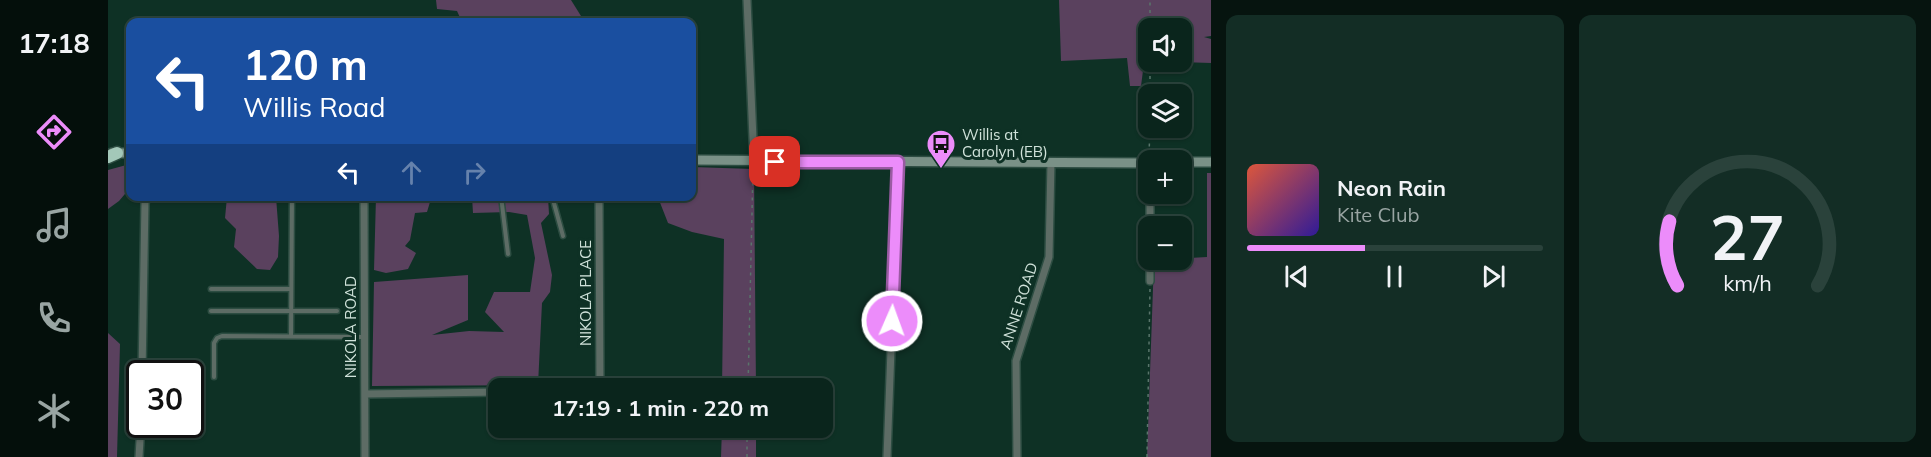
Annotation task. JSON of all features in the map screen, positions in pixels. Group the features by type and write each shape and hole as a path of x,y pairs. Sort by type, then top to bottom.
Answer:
{"street":[{"path":"747,0 754,162"},
{"path":"110,153 126,153"},
{"path":"696,160 1138,161"},
{"path":"887,457 898,162"},
{"name":"ANNE ROAD","path":"1017,457 1016,361 1049,257 1051,162"},
{"path":"1192,162 1211,162"},
{"path":"142,360 146,201"},
{"name":"NIKOLA ROAD","path":"364,201 365,457"},
{"name":"NIKOLA PLACE","path":"599,201 600,378"},
{"path":"1150,270 1150,281"},
{"path":"365,394 488,392"},
{"path":"139,457 140,438"}],"lane":[{"path":"291,201 291,336"},
{"path":"502,201 508,254"},
{"path":"553,201 563,236"},
{"path":"211,289 291,289"},
{"path":"211,311 337,311"},
{"path":"214,377 214,343 217,338 365,337"}],"path":[{"path":"1150,0 1150,18"},
{"path":"748,378 754,162"},
{"path":"1147,457 1150,281"},
{"path":"747,438 747,457"}],"shaded area":[{"path":"436,0 571,0 581,16 585,18 460,18 457,11 437,9"},
{"path":"1059,0 1211,0 1211,36 1204,37 1211,39 1211,63 1192,62 1192,18 1138,18 1138,72 1143,72 1141,84 1138,86 1130,86 1127,58 1061,61"},
{"path":"126,165 126,193 108,209 108,170"},
{"path":"696,167 754,169 756,378 722,378 724,239 692,232 668,223 659,201 696,201"},
{"path":"1207,173 1211,173 1211,457 1147,457 1154,270 1192,270 1192,258 1207,257"},
{"path":"227,201 276,201 278,257 270,270 257,269 234,247 236,229 225,218"},
{"path":"376,201 430,202 427,212 415,213 410,240 405,246 416,253 408,269 386,273 374,270"},
{"path":"472,201 548,201 549,214 541,223 552,275 550,292 542,303 538,378 488,378 488,385 372,386 374,282 468,275 468,320 432,335 469,331 504,332 485,312 494,292 530,292 535,258 527,215 509,212 473,213"},
{"path":"108,333 120,344 117,457 108,457"},
{"path":"722,438 756,438 756,457 721,457"}],"place":[{"name":"Willis at Carolyn (EB)","path":"941,170"}],"route":[{"path":"775,162 898,162 892,321"}]}
